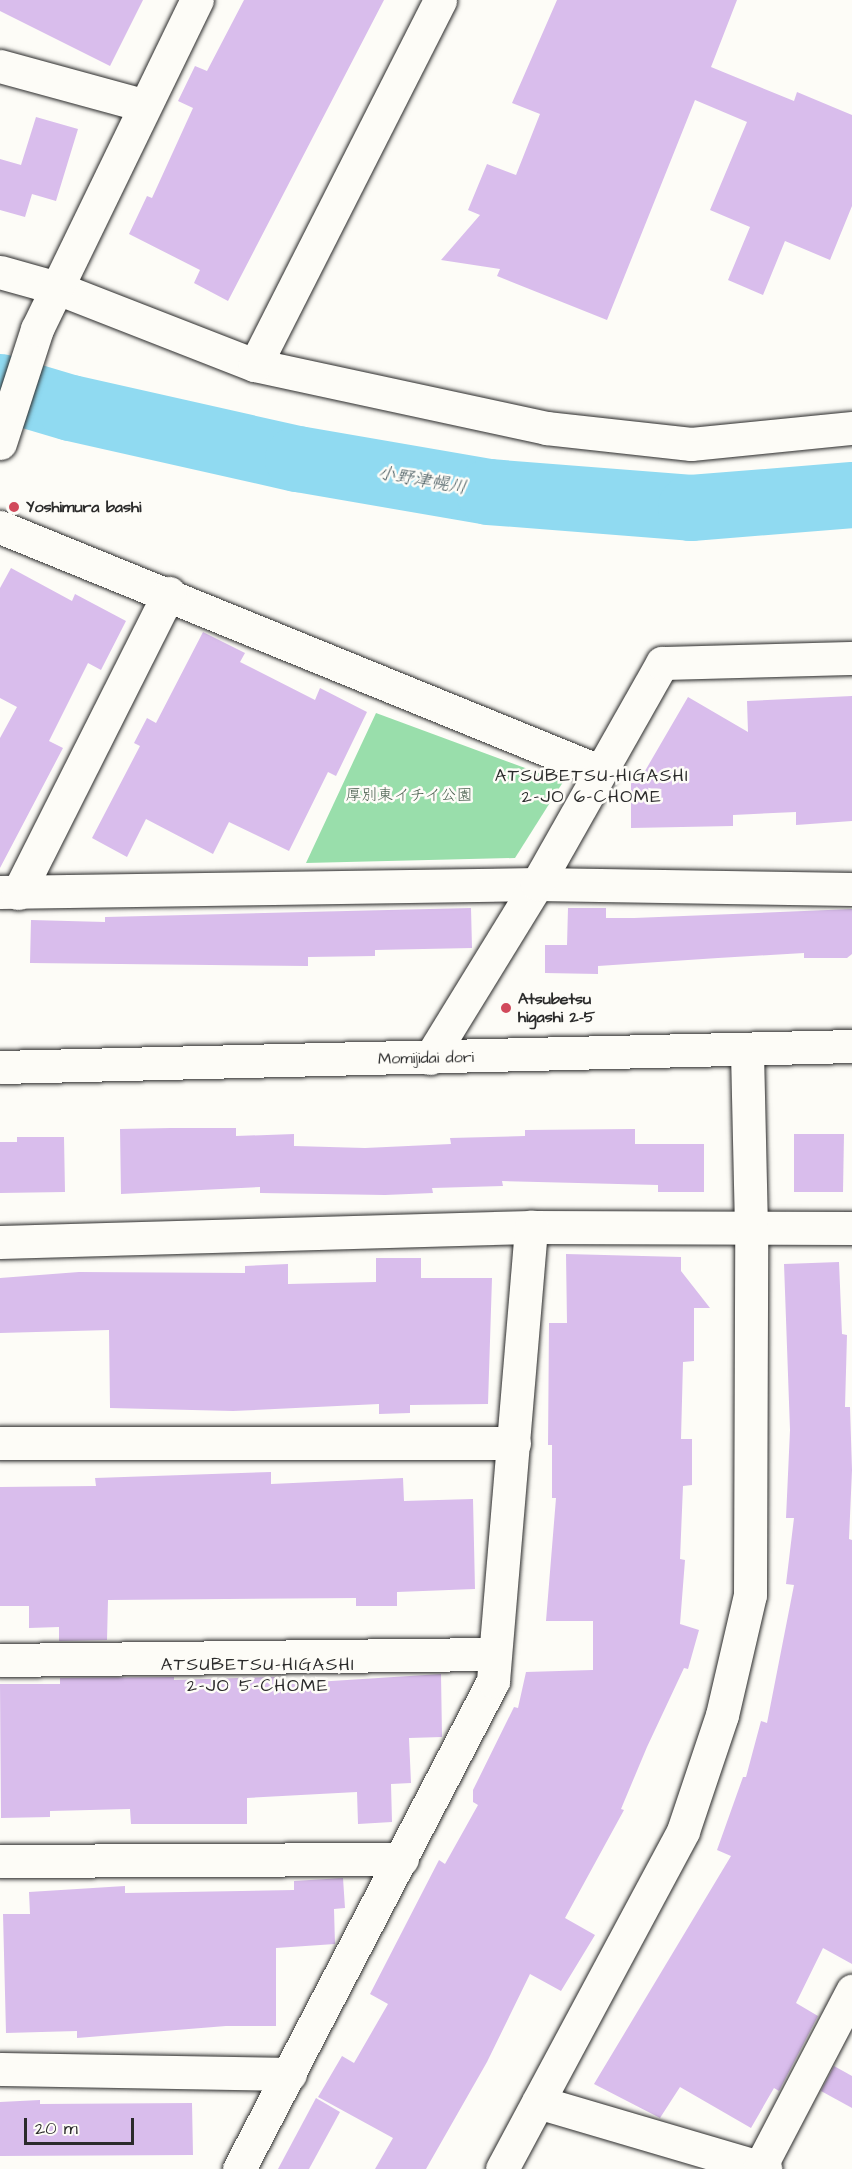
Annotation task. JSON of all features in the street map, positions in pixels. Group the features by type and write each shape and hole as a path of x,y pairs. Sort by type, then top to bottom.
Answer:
{"street":[{"path":"0,442 37,329 143,105 197,0"},
{"path":"255,365 440,0"},
{"path":"0,66 143,105"},
{"path":"0,272 57,288 255,365 546,428 691,444 852,428"},
{"path":"0,527 169,593 599,771"},
{"path":"169,593 9,892 537,884 852,889"},
{"path":"430,1058 537,884 662,663 852,658"},
{"name":"Momijidai dori","path":"0,1067 852,1046"},
{"path":"502,2169 683,1831 722,1715 750,1595 751,1228 747,1050"},
{"path":"239,2169 493,1681 531,1227"},
{"path":"0,1242 531,1227 852,1228"},
{"path":"0,1443 514,1443"},
{"path":"0,1660 494,1654"},
{"path":"0,1861 402,1858"},
{"path":"538,2102 762,2168 852,1991"},
{"path":"0,2069 290,2074"}],"green space":[{"name":"厚別東イチイ公園","path":"376,713 563,782 515,858 306,863"}],"building":[{"path":"0,0 143,0 110,66 0,11"},
{"path":"244,0 384,0 228,301 194,283 200,270 129,234 147,196 152,198 193,108 178,101 195,66 207,71"},
{"path":"557,0 737,0 711,67 794,101 797,92 852,115 852,206 830,260 785,241 763,295 728,280 750,227 710,210 747,122 695,100 607,320 497,276 500,269 441,260 480,215 468,210 487,164 516,175 540,114 512,103"},
{"path":"36,117 78,129 56,201 32,194 25,217 0,210 0,159 21,165"},
{"path":"11,568 72,601 75,594 126,621 101,670 88,663 49,741 63,748 0,868 0,738 17,707 0,698 0,588"},
{"path":"203,632 245,653 240,662 315,700 320,688 367,712 336,776 328,772 289,851 229,822 213,854 146,819 127,857 92,838 140,746 134,743 147,718 156,723"},
{"path":"852,696 852,821 796,825 796,812 733,815 733,826 631,828 631,783 638,783 688,697 748,732 747,701"},
{"path":"471,908 472,948 375,950 375,956 308,957 308,966 30,963 31,920 105,922 105,917"},
{"path":"568,908 606,908 606,918 852,909 852,954 847,958 804,958 804,953 718,958 598,966 598,974 545,973 545,945 567,945"},
{"path":"236,1128 236,1136 294,1134 294,1146 365,1148 451,1144 450,1138 525,1136 525,1130 635,1129 635,1144 704,1144 704,1192 658,1192 658,1185 502,1181 503,1186 432,1188 433,1193 385,1195 260,1193 260,1187 121,1194 120,1129"},
{"path":"794,1134 844,1134 843,1192 794,1192"},
{"path":"17,1137 64,1137 65,1192 0,1193 0,1142 17,1142"},
{"path":"566,1254 681,1257 681,1271 710,1308 694,1308 694,1361 683,1362 681,1439 692,1439 692,1485 683,1486 680,1559 685,1560 680,1624 699,1630 688,1669 684,1668 647,1747 621,1809 624,1810 565,1918 595,1935 561,1991 530,1974 487,2062 426,2169 375,2169 393,2138 318,2097 342,2056 354,2063 388,2004 370,1994 439,1860 445,1864 478,1805 473,1802 473,1790 514,1707 518,1708 526,1672 593,1670 593,1621 546,1621 556,1498 552,1498 552,1445 548,1445 549,1323 567,1323"},
{"path":"376,1258 421,1258 421,1278 492,1278 488,1404 410,1405 410,1413 379,1414 379,1404 233,1411 110,1408 109,1330 0,1333 0,1278 79,1272 245,1273 245,1266 288,1264 288,1284 376,1282"},
{"path":"839,1262 842,1334 847,1335 845,1407 850,1407 852,1470 849,1539 852,1540 852,1964 823,1948 796,2003 818,2016 779,2091 774,2088 751,2128 680,2087 660,2118 594,2084 731,1856 717,1850 743,1777 746,1777 761,1721 767,1723 794,1585 786,1584 794,1518 786,1518 790,1430 784,1264"},
{"path":"271,1472 271,1484 403,1478 404,1501 473,1499 475,1589 397,1592 397,1606 356,1606 356,1598 108,1600 107,1640 59,1641 59,1627 29,1628 29,1606 0,1606 0,1487 96,1486 95,1478"},
{"path":"441,1674 442,1737 409,1738 411,1783 391,1784 392,1822 358,1824 357,1792 247,1798 247,1824 131,1824 130,1809 50,1811 50,1817 1,1818 0,1684 60,1684 60,1678 174,1677 174,1680 275,1677 275,1680 300,1680 300,1683"},
{"path":"343,1878 345,1908 334,1909 335,1944 276,1948 276,2026 226,2026 77,2038 77,2031 6,2033 3,1914 30,1914 29,1892 125,1886 125,1893 294,1890 294,1881"},
{"path":"834,2066 852,2076 852,2108 821,2091"},
{"path":"316,2098 340,2112 309,2169 278,2169"},
{"path":"40,2100 40,2104 192,2103 193,2155 0,2156 0,2102"}],"waterway":[{"name":"小野津幌川","path":"0,387 71,408 298,459 489,492 691,508 852,495"}],"place":[{"name":"Yoshimura bashi","path":"14,507"},
{"name":"Atsubetsu higashi 2-5","path":"506,1008"}],"district":[{"name":"ATSUBETSU-HIGASHI 2-JO 6-CHOME","path":"592,787"},
{"name":"ATSUBETSU-HIGASHI 2-JO 5-CHOME","path":"258,1676"}]}
